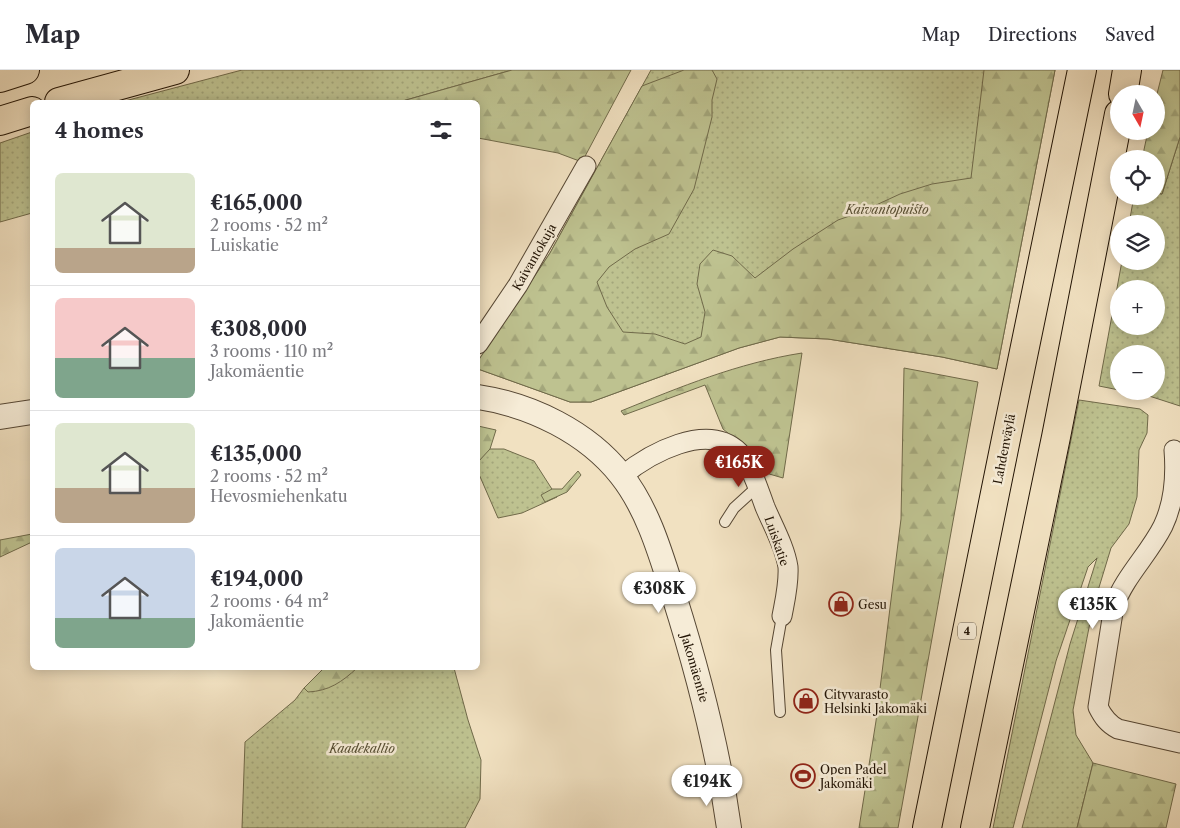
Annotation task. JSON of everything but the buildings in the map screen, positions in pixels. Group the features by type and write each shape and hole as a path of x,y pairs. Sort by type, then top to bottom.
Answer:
{"highway":[{"path":"0,78 25,70"},
{"path":"66,100 175,70"},
{"name":"Lahdenväylä","path":"928,828 1082,70"},
{"path":"1124,85 1127,70"},
{"path":"0,121 30,112"},
{"path":"975,828 1056,437 1114,140"}],"street":[{"name":"Kaivantokuja","path":"480,341 518,285 586,166"},
{"name":"Jakomäentie","path":"480,397 529,411 560,425 593,447 622,476 650,527 690,650 716,749 729,828"},
{"path":"0,417 30,412"},
{"name":"Luiskatie","path":"622,476 651,456 680,444 710,438 722,442 739,452 746,462 757,487 787,563 787,589 782,616"},
{"path":"1174,450 1176,471 1168,515 1120,591 1114,606 1098,707 1102,716 1118,729 1180,743"}],"lane":[{"path":"725,522 734,508 757,487"},
{"path":"780,712 776,650 782,616"}],"green space":[{"path":"242,70 512,70 406,100 129,100"},
{"path":"512,70 631,70 582,162 558,153 480,138 480,100 406,100"},
{"name":"Kaivantopuisto","path":"651,70 1055,70 997,369 942,357 828,339 780,337 739,348 591,402 570,402 480,370 480,358 550,253"},
{"name":"Kaivantopuisto","path":"684,70 712,70 717,79 712,100 712,117 694,189 669,234 635,249 609,267 597,282 607,307 623,332 655,334 685,344 701,337 705,312 697,284 700,264 713,250 732,256 755,278 793,249 838,220 861,212 900,194 932,184 971,178 984,70 1055,70 997,369 942,357 828,339 780,337 739,348 591,402 570,402 480,370 480,358 550,253 642,86"},
{"path":"1163,70 1180,70 1180,137 1165,184 1165,150 1144,150 1146,140 1165,140 1165,85 1159,85"},
{"path":"30,133 30,214 0,222 0,143"},
{"path":"1180,137 1180,406 1162,400 1165,400 1165,345 1110,345 1110,388 1099,386 1110,326 1110,335 1165,335 1165,280 1119,280 1120,270 1165,270 1165,215 1131,215 1132,205 1165,205 1165,184"},
{"path":"802,353 783,478 759,471 739,442 723,429 705,385 624,415 621,411 732,369"},
{"path":"904,368 978,382 898,828 859,828 876,721 901,519"},
{"path":"1079,400 1140,409 1148,415 1147,433 1139,450 1137,497 1129,524 1111,548 1093,607 1073,710 1076,735 1093,763 1077,828 1022,828 1070,644 1097,558 1088,567 1056,661 1013,828 993,828"},
{"path":"480,426 496,430 490,449 480,460"},
{"path":"480,449 504,449 534,461 557,497 522,513 498,518 480,477"},
{"path":"578,471 581,475 567,492 545,502 541,495 552,489 562,489"},
{"path":"30,534 30,543 0,557 0,540"},
{"name":"Kaadekallio","path":"322,670 455,670 481,760 480,799 465,828 242,828 245,742 295,700"},
{"path":"322,670 355,670 335,685 322,690 308,692 304,688"},
{"path":"1093,763 1176,784 1166,828 1077,828"}],"place":[{"name":"Gesu","path":"841,604"},
{"name":"Cityvarasto Helsinki Jakomäki","path":"806,701"},
{"name":"Open Padel Jakomäki","path":"803,776"}]}
